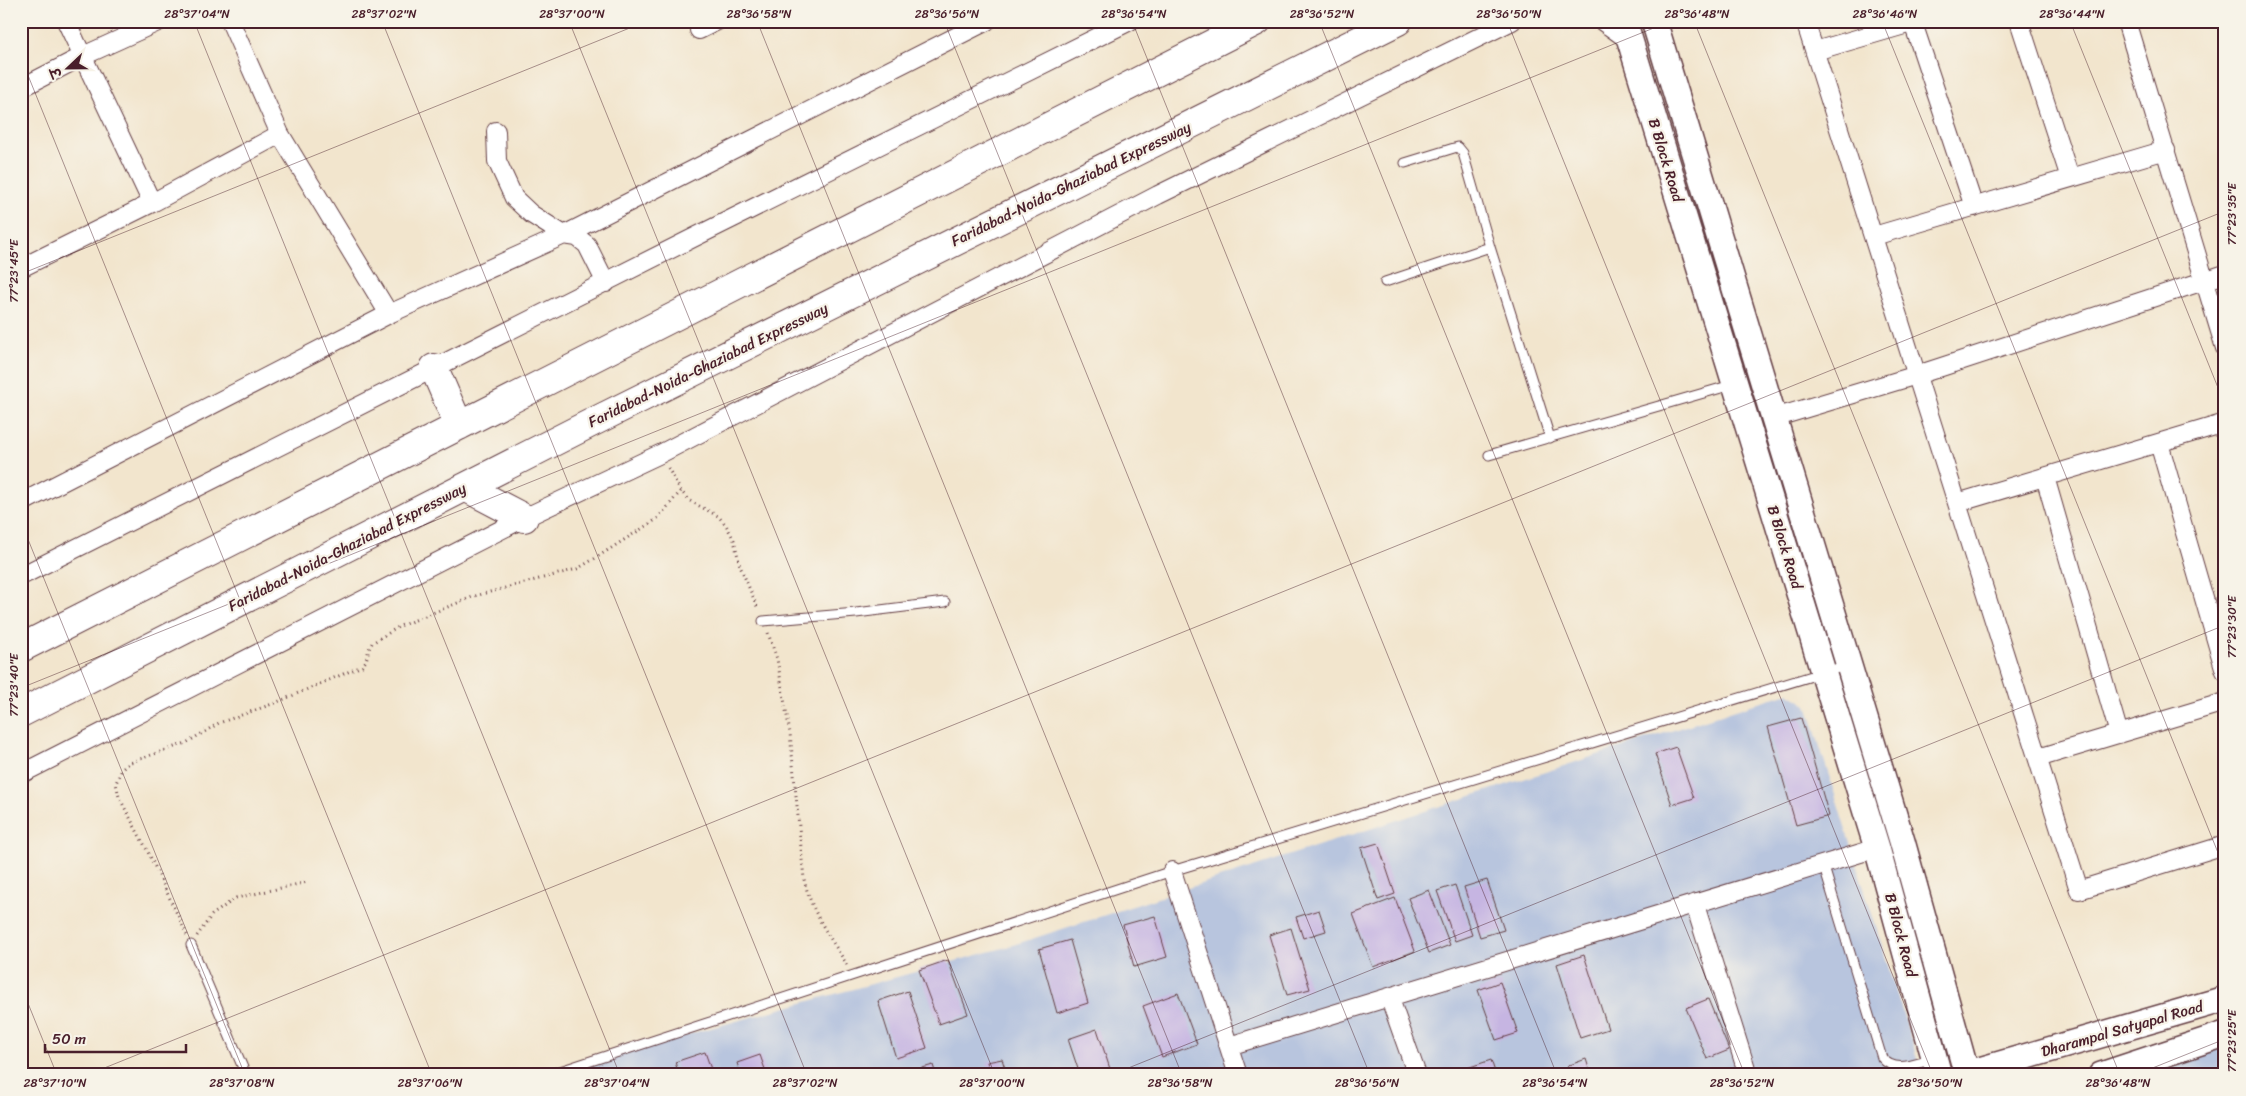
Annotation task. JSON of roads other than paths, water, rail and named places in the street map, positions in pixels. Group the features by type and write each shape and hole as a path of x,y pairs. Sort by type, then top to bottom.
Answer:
{"main road":[{"path":"21,648 1257,21"},
{"name":"Faridabad-Noida-Ghaziabad Expressway","path":"21,713 591,423 1398,21"},
{"path":"434,368 459,426"},
{"path":"465,487 524,518"}],"street":[{"path":"66,21 152,203"},
{"path":"21,88 83,56 160,21"},
{"path":"230,21 280,134 389,314"},
{"path":"699,30 717,21"},
{"path":"21,503 389,314 564,235 987,21"},
{"path":"21,576 1130,21"},
{"path":"21,774 524,518 660,454 1158,195 1512,21"},
{"path":"1602,21 1627,31"},
{"name":"B Block Road","path":"1654,21 1902,841 1965,1074"},
{"path":"1805,21 2079,890 2225,845"},
{"path":"2018,21 2070,178"},
{"path":"2126,21 2225,348"},
{"path":"1816,51 1915,22 1974,207"},
{"name":"B Block Road","path":"1627,31 1877,848 1937,1067"},
{"path":"496,131 497,161 514,198 531,214 564,235 577,237 587,245 606,283"},
{"path":"21,268 152,203 280,134"},
{"path":"1874,236 2166,150"},
{"path":"1774,418 1917,375 2225,274"},
{"path":"1957,503 2225,423"},
{"path":"2159,443 2225,671"},
{"path":"2045,477 2119,734"},
{"path":"2038,758 2225,702"},
{"path":"1229,1046 1390,999 1877,848"},
{"path":"1172,871 1238,1075"},
{"path":"1695,905 1748,1075"},
{"path":"1390,999 1417,1075"},
{"name":"Dharampal Satyapal Road","path":"1965,1074 2225,999"},
{"path":"2101,1075 2225,1034"}],"lane":[{"path":"1405,163 1454,148 1461,149 1550,438"},
{"path":"1385,282 1490,247"},
{"path":"1489,455 1735,384"},
{"path":"763,621 856,613 945,602"},
{"path":"548,1075 1172,871 1848,664"},
{"path":"1823,864 1882,1058 1888,1065 1896,1068 1937,1067"},
{"path":"192,945 246,1075"}]}
